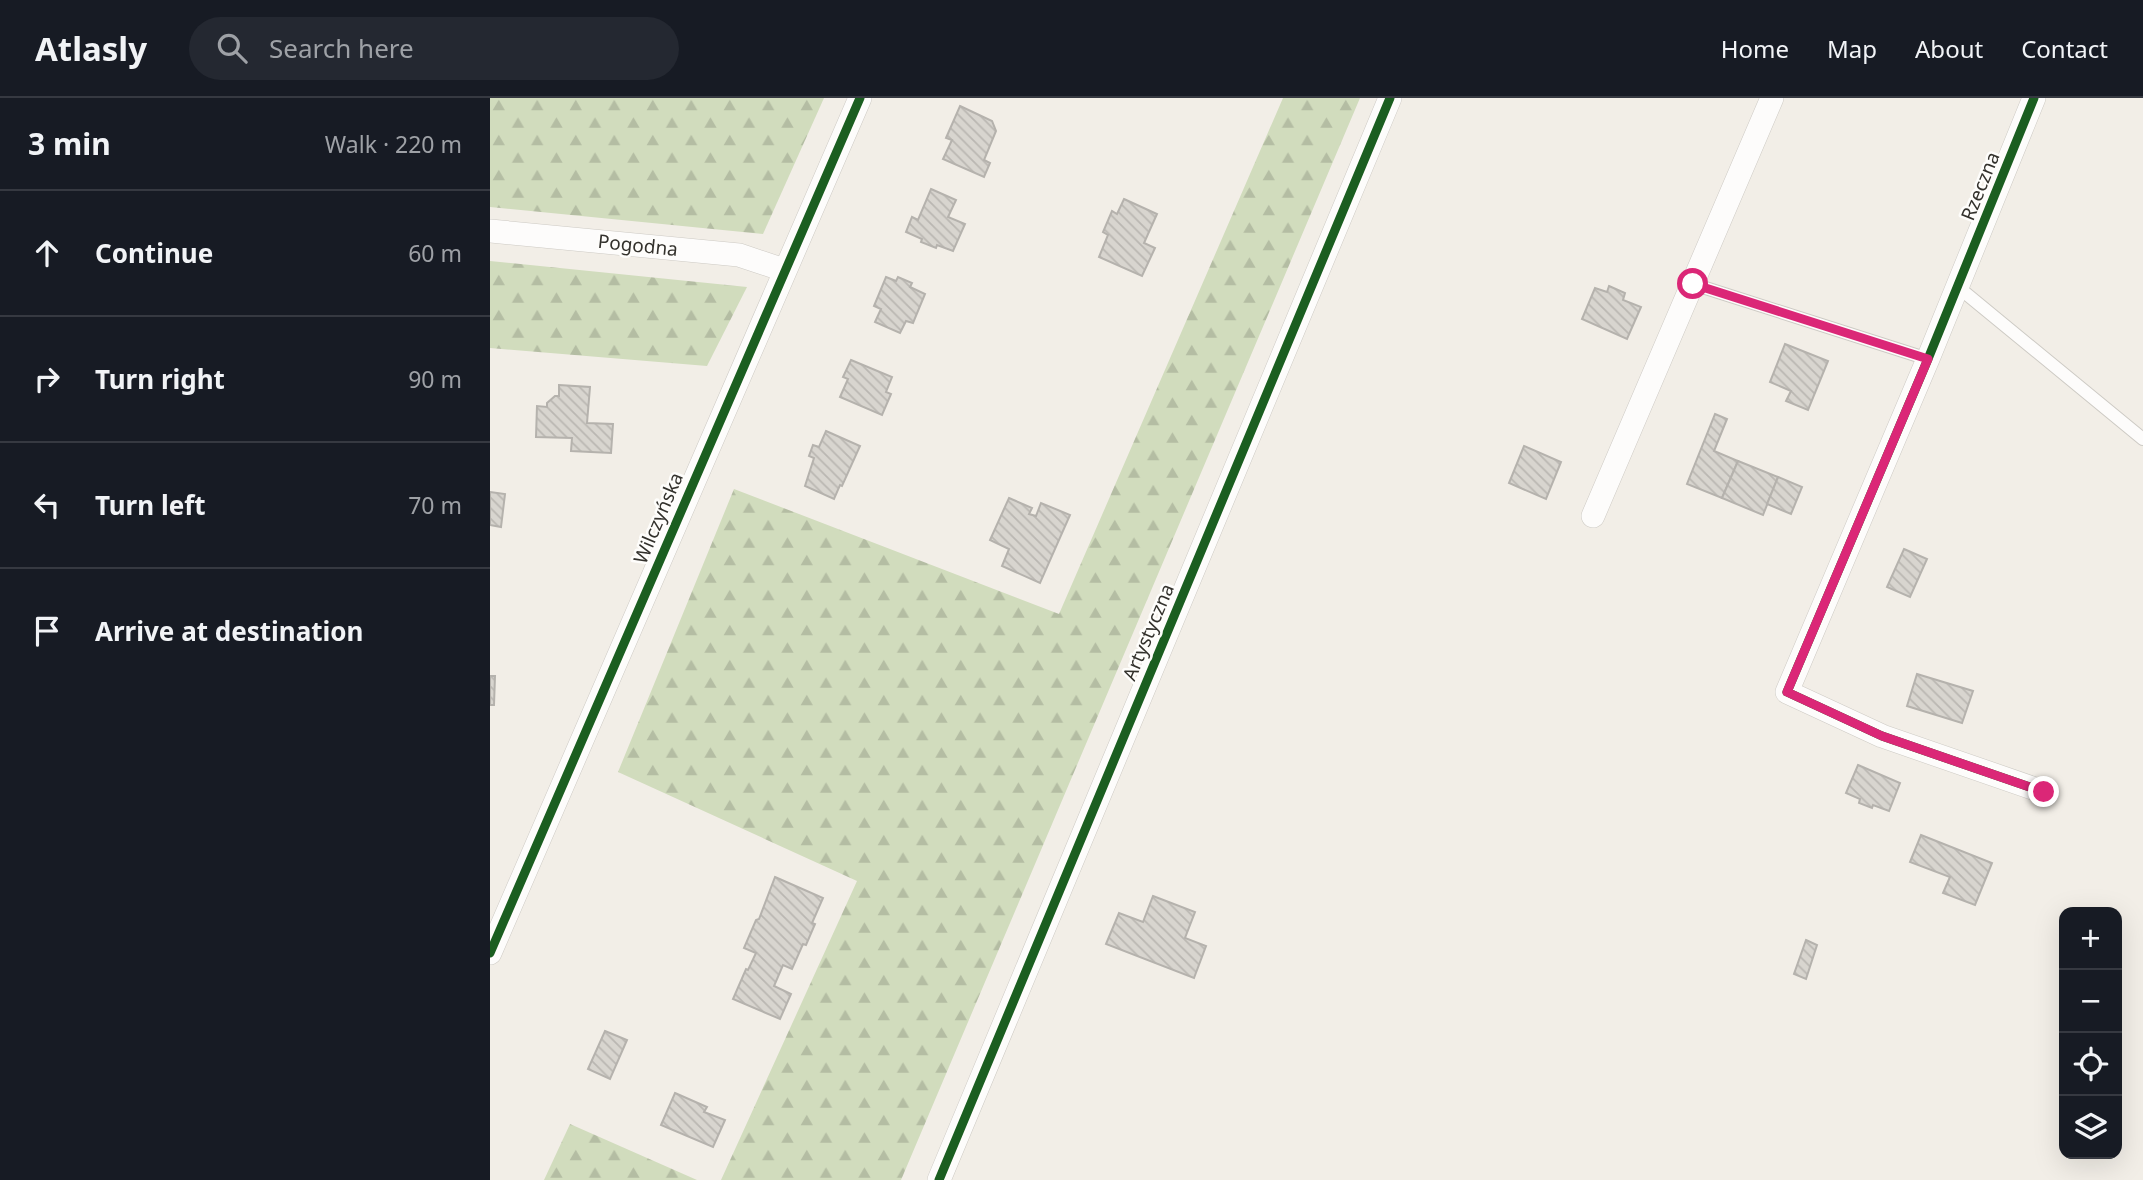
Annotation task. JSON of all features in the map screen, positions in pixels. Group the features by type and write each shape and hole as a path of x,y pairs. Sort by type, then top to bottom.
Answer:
{"street":[{"name":"Wilczyńska","path":"490,953 501,900 860,98"},
{"name":"Artystyczna","path":"939,1180 1390,98"},
{"path":"1592,516 1772,98"},
{"name":"Rzeczna","path":"2034,98 1958,287 1787,692 1882,736 2044,792"},
{"name":"Pogodna","path":"490,231 739,255 784,270"}],"lane":[{"path":"1693,284 1928,359"},
{"path":"1958,287 2143,439"}],"green space":[{"path":"490,98 824,98 763,234 490,207"},
{"path":"1283,98 1360,98 901,1180 721,1180 857,881 618,772 734,489 1059,614"},
{"path":"490,261 747,287 707,366 490,348"},
{"path":"570,1124 697,1180 544,1180"}],"building":[{"path":"960,106 992,121 996,131 984,160 990,163 984,177 943,159 952,140 946,138"},
{"path":"931,189 956,200 948,217 965,224 953,251 921,242 922,239 906,232 912,217 918,220"},
{"path":"1124,199 1157,214 1144,243 1155,248 1142,276 1099,257 1108,235 1103,232 1112,211 1117,214"},
{"path":"886,277 896,281 898,277 912,283 910,287 925,294 913,323 906,321 900,333 875,322 881,309 874,306"},
{"path":"1609,286 1625,293 1623,300 1641,307 1627,339 1582,319 1595,288 1607,292"},
{"path":"1785,344 1828,361 1808,410 1786,401 1791,391 1770,382"},
{"path":"851,360 892,377 886,392 891,394 882,415 840,397 848,379 843,377"},
{"path":"559,385 590,387 587,423 613,424 611,453 571,451 572,438 536,437 537,406 547,407 547,403 559,396"},
{"path":"1715,414 1727,419 1714,451 1738,461 1722,498 1687,484"},
{"path":"826,431 860,446 834,499 805,486 814,458 809,456 813,445 819,447"},
{"path":"1524,446 1561,462 1546,499 1509,483"},
{"path":"1738,461 1778,477 1763,515 1722,498"},
{"path":"1778,477 1802,487 1791,514 1767,504"},
{"path":"490,492 505,494 501,527 490,525"},
{"path":"1009,498 1032,508 1029,514 1036,516 1041,503 1070,515 1040,583 1002,566 1009,549 990,540"},
{"path":"1904,549 1927,559 1910,597 1887,587"},
{"path":"1917,674 1973,691 1962,723 1907,706"},
{"path":"490,676 495,676 494,705 490,705"},
{"path":"1858,765 1900,783 1889,811 1859,803 1860,799 1846,793"},
{"path":"1921,835 1992,863 1975,905 1943,893 1950,877 1910,862"},
{"path":"775,877 823,898 806,945 803,944 792,969 783,965 774,986 791,994 780,1019 733,999 756,953 744,948 756,920 759,919"},
{"path":"1153,896 1195,912 1185,938 1206,946 1194,978 1106,944 1119,913 1143,922"},
{"path":"1806,940 1817,945 1806,979 1794,974"},
{"path":"605,1031 627,1040 610,1079 588,1069"},
{"path":"675,1093 707,1107 704,1112 725,1120 713,1147 661,1125"}],"cycle path":[{"path":"490,953 860,98"},
{"path":"939,1180 1390,98"},
{"path":"2034,98 1928,359 1787,692 1882,736 2044,792"}],"route":[{"path":"1693,284 1928,359 1787,692 1882,736 2044,792"}]}
